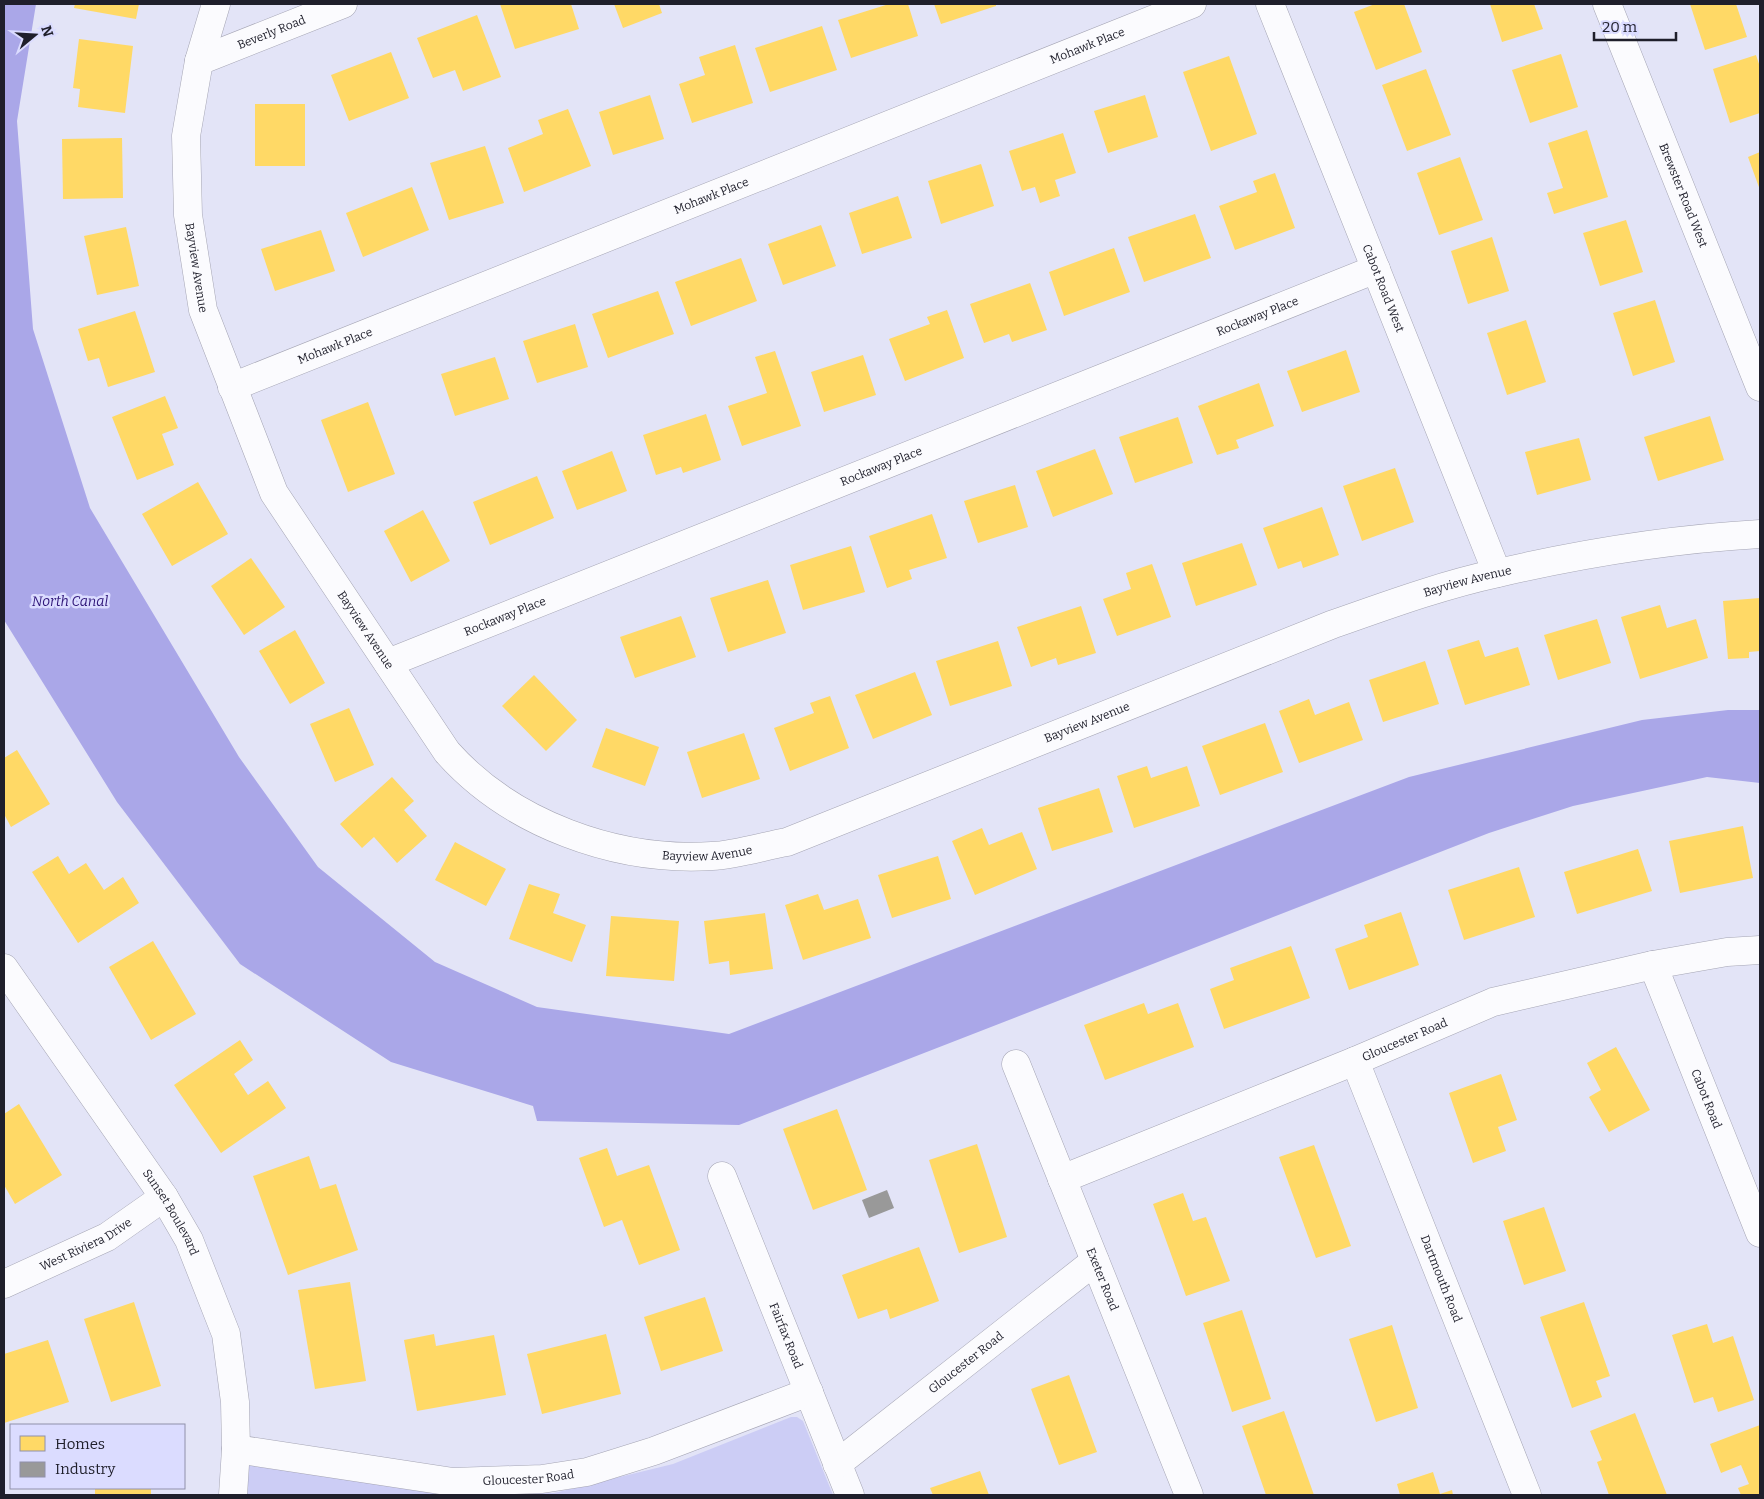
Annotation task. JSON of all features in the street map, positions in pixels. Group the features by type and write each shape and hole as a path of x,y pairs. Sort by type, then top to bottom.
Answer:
{"street":[{"name":"Bayview Avenue","path":"216,4 199,62 186,136 188,215 203,310 274,493 447,752 462,768 508,804 560,831 608,846 654,855 713,856 787,842 1331,625 1391,604 1497,573 1632,546 1708,537 1760,534"},
{"name":"Beverly Road","path":"199,62 344,4"},
{"name":"Mohawk Place","path":"232,387 1192,4"},
{"name":"Cabot Road West","path":"1270,4 1497,573"},
{"name":"Brewster Road West","path":"1607,4 1760,386"},
{"name":"Rockaway Place","path":"388,663 1376,269"},
{"name":"Gloucester Road","path":"1062,1180 1355,1061 1493,1002 1653,965 1727,952 1760,950"},
{"name":"Cabot Road","path":"1653,965 1760,1233"},
{"name":"Sunset Boulevard","path":"4,968 164,1197 189,1240 226,1334 235,1402 236,1449 233,1495"},
{"name":"Dartmouth Road","path":"1355,1061 1527,1495"},
{"name":"Exeter Road","path":"1016,1064 1189,1495"},
{"name":"Fairfax Road","path":"722,1176 850,1495"},
{"name":"West Riviera Drive","path":"4,1284 107,1237 164,1197"},
{"name":"Gloucester Road","path":"837,1464 1095,1261"},
{"name":"Gloucester Road","path":"236,1449 453,1482 542,1479 587,1472 654,1451 809,1392"}],"shaded area":[{"path":"791,1417 797,1417 803,1421 833,1495 454,1495 554,1493 673,1464"},
{"path":"246,1462 454,1495 243,1495"}],"water":[{"name":"North Canal","path":"4,4 36,4 17,121 33,329 90,508 239,757 318,867 435,962 537,1007 729,1034 1409,777 1642,720 1728,710 1760,710 1760,783 1707,777 1573,806 1489,833 739,1125 537,1121 533,1106 391,1062 240,964 117,802 4,620"}],"building: Homes":[{"path":"75,4 139,4 136,19 74,8"},
{"path":"500,4 571,4 579,29 515,49"},
{"path":"614,4 659,4 662,13 623,28"},
{"path":"889,4 908,4 918,36 851,58 838,20"},
{"path":"934,4 996,4 996,6 941,24"},
{"path":"1375,4 1404,4 1422,52 1376,70 1354,12"},
{"path":"1490,4 1534,4 1543,29 1502,42"},
{"path":"1690,4 1736,4 1747,37 1705,50"},
{"path":"477,15 501,77 463,91 455,70 433,78 417,38"},
{"path":"822,26 837,70 770,92 755,48"},
{"path":"79,39 133,46 125,113 78,107 80,89 73,88"},
{"path":"735,45 753,103 692,123 679,84 705,75 699,57"},
{"path":"391,52 409,98 349,121 331,75"},
{"path":"1561,54 1578,107 1530,123 1512,70"},
{"path":"1756,55 1760,67 1760,113 1730,123 1713,69"},
{"path":"1229,56 1257,134 1211,151 1183,72"},
{"path":"1426,69 1451,135 1407,151 1382,85"},
{"path":"650,95 664,139 613,155 599,112"},
{"path":"1145,95 1158,137 1108,153 1094,111"},
{"path":"255,104 305,104 305,166 255,166"},
{"path":"568,109 591,166 524,192 508,148 543,134 538,120"},
{"path":"1587,130 1608,197 1554,214 1547,193 1563,188 1548,143"},
{"path":"1063,133 1076,173 1055,180 1060,196 1040,203 1035,187 1022,191 1009,151"},
{"path":"122,138 123,198 63,199 62,139"},
{"path":"485,146 504,203 449,220 430,163"},
{"path":"1760,152 1760,190 1748,157"},
{"path":"1460,157 1483,220 1439,235 1417,173"},
{"path":"981,164 994,206 941,224 928,181"},
{"path":"1275,173 1295,228 1235,250 1219,206 1257,192 1253,181"},
{"path":"412,187 429,230 363,257 346,213"},
{"path":"898,196 912,238 862,254 849,213"},
{"path":"1195,214 1211,258 1144,282 1128,237"},
{"path":"1626,220 1643,272 1600,286 1583,233"},
{"path":"821,225 836,266 783,285 768,244"},
{"path":"126,227 139,286 97,295 84,236"},
{"path":"321,230 335,271 275,291 261,249"},
{"path":"1492,237 1509,291 1468,304 1451,251"},
{"path":"1114,248 1130,292 1064,316 1049,272"},
{"path":"741,258 757,301 691,326 675,282"},
{"path":"1030,283 1047,330 1012,342 1009,334 984,343 970,304"},
{"path":"658,291 674,334 608,358 592,314"},
{"path":"1655,300 1675,362 1633,376 1613,313"},
{"path":"947,310 964,358 905,381 889,339 930,324 927,317"},
{"path":"135,311 155,372 108,387 99,358 88,361 78,329"},
{"path":"1526,320 1546,382 1507,395 1487,333"},
{"path":"575,324 588,367 537,383 523,341"},
{"path":"1346,350 1360,392 1302,412 1287,371"},
{"path":"775,351 801,426 742,446 728,406 767,393 755,357"},
{"path":"863,355 876,395 824,412 811,372"},
{"path":"495,357 509,399 455,416 441,374"},
{"path":"1259,383 1274,426 1236,440 1239,448 1217,455 1198,406"},
{"path":"165,396 178,428 162,434 174,465 137,480 112,417"},
{"path":"368,402 395,474 348,492 321,420"},
{"path":"706,414 721,460 683,473 681,467 656,475 643,435"},
{"path":"1710,416 1724,460 1658,481 1644,437"},
{"path":"1178,417 1193,463 1135,483 1119,437"},
{"path":"1579,438 1591,480 1537,495 1525,452"},
{"path":"1095,449 1113,494 1053,517 1036,471"},
{"path":"612,451 627,491 577,510 562,471"},
{"path":"1395,468 1414,522 1362,541 1343,486"},
{"path":"537,476 554,518 490,545 473,502"},
{"path":"198,482 228,534 172,566 142,514"},
{"path":"1015,485 1028,527 978,543 964,501"},
{"path":"1322,507 1339,555 1303,568 1301,561 1278,569 1263,528"},
{"path":"423,510 450,561 411,582 384,531"},
{"path":"932,514 947,558 909,570 912,579 887,588 869,536"},
{"path":"1242,543 1257,585 1196,606 1182,563"},
{"path":"851,546 865,592 803,610 790,565"},
{"path":"251,558 285,607 244,635 211,586"},
{"path":"1152,564 1171,617 1117,636 1103,599 1131,589 1126,573"},
{"path":"768,580 786,633 728,652 710,598"},
{"path":"1760,598 1760,651 1749,652 1749,658 1728,659 1723,601"},
{"path":"1660,605 1667,628 1696,619 1708,658 1640,679 1621,617"},
{"path":"1081,606 1096,653 1058,665 1056,658 1031,667 1017,627"},
{"path":"681,616 696,657 635,678 620,637"},
{"path":"1597,619 1611,663 1558,680 1544,635"},
{"path":"295,630 325,683 290,704 259,651"},
{"path":"1479,640 1485,657 1518,647 1530,685 1465,705 1447,650"},
{"path":"998,641 1012,686 950,706 936,661"},
{"path":"1425,661 1439,704 1383,722 1369,680"},
{"path":"915,672 932,715 873,739 855,695"},
{"path":"534,675 577,720 546,751 502,706"},
{"path":"830,696 849,748 790,771 774,728 814,713 810,703"},
{"path":"1309,699 1315,715 1349,702 1363,740 1299,763 1279,711"},
{"path":"349,708 374,765 335,782 310,724"},
{"path":"1265,723 1283,772 1220,795 1202,746"},
{"path":"606,728 659,747 645,786 592,767"},
{"path":"744,733 760,779 702,798 687,752"},
{"path":"17,750 50,804 11,827 4,814 4,758"},
{"path":"1147,766 1151,778 1187,766 1200,806 1134,828 1117,776"},
{"path":"392,777 414,801 404,810 427,836 397,863 374,837 362,848 340,824"},
{"path":"1099,788 1113,832 1052,851 1038,808"},
{"path":"1743,826 1753,878 1680,893 1669,841"},
{"path":"982,828 989,845 1022,832 1037,869 975,895 952,841"},
{"path":"455,842 506,869 486,906 435,880"},
{"path":"1638,849 1652,891 1577,914 1564,872"},
{"path":"58,856 69,874 86,863 104,890 123,877 139,903 78,943 32,872"},
{"path":"938,856 951,899 892,918 878,875"},
{"path":"1519,867 1535,917 1464,940 1448,890"},
{"path":"529,884 560,894 553,913 586,925 572,962 509,939"},
{"path":"818,894 824,910 858,899 871,938 803,960 785,905"},
{"path":"1401,912 1419,965 1349,990 1335,949 1368,937 1364,925"},
{"path":"765,913 773,969 730,975 729,961 709,964 704,921"},
{"path":"611,916 679,921 674,981 606,976"},
{"path":"153,941 196,1014 151,1040 109,967"},
{"path":"1291,946 1310,998 1224,1029 1210,989 1234,980 1230,968"},
{"path":"1144,1003 1148,1014 1178,1003 1194,1047 1105,1080 1084,1025"},
{"path":"240,1040 253,1060 234,1074 248,1095 268,1081 286,1108 221,1153 174,1085"},
{"path":"1616,1047 1650,1110 1609,1132 1589,1097 1601,1090 1587,1063"},
{"path":"1501,1074 1517,1120 1498,1127 1506,1151 1473,1163 1449,1093"},
{"path":"19,1104 62,1175 15,1204 4,1185 4,1114"},
{"path":"837,1109 867,1190 813,1210 783,1129"},
{"path":"977,1144 1007,1237 959,1253 929,1160"},
{"path":"1314,1145 1351,1246 1316,1258 1279,1157"},
{"path":"607,1148 617,1176 649,1165 680,1250 639,1265 622,1220 604,1227 579,1158"},
{"path":"309,1156 320,1189 336,1184 358,1250 288,1275 253,1176"},
{"path":"1183,1193 1193,1221 1206,1217 1230,1281 1186,1296 1153,1204"},
{"path":"1544,1207 1566,1271 1524,1285 1503,1221"},
{"path":"919,1247 939,1301 890,1319 887,1309 858,1319 842,1275"},
{"path":"350,1282 366,1381 315,1389 298,1290"},
{"path":"705,1297 723,1351 661,1371 644,1317"},
{"path":"134,1302 161,1386 111,1402 84,1319"},
{"path":"1584,1302 1610,1376 1596,1381 1602,1397 1572,1408 1540,1317"},
{"path":"1242,1310 1271,1399 1232,1412 1203,1323"},
{"path":"1707,1324 1713,1343 1733,1336 1754,1400 1718,1412 1713,1397 1694,1403 1672,1335"},
{"path":"1392,1325 1418,1408 1376,1422 1349,1339"},
{"path":"434,1334 436,1346 494,1335 506,1395 417,1411 404,1340"},
{"path":"606,1334 621,1394 542,1414 527,1354"},
{"path":"48,1340 69,1402 4,1423 4,1354"},
{"path":"1069,1375 1097,1452 1059,1465 1031,1389"},
{"path":"1284,1411 1314,1495 1266,1495 1242,1426"},
{"path":"1635,1413 1667,1495 1609,1495 1597,1462 1602,1460 1590,1431"},
{"path":"1760,1425 1760,1495 1741,1495 1738,1488 1749,1484 1741,1465 1721,1473 1710,1444"},
{"path":"980,1471 989,1495 933,1495 930,1488"},
{"path":"1433,1472 1440,1494 1452,1490 1453,1495 1400,1495 1397,1484"},
{"path":"95,1489 151,1489 151,1495 95,1495"}],"building: Industry":[{"path":"887,1190 894,1208 869,1218 862,1200"}]}
